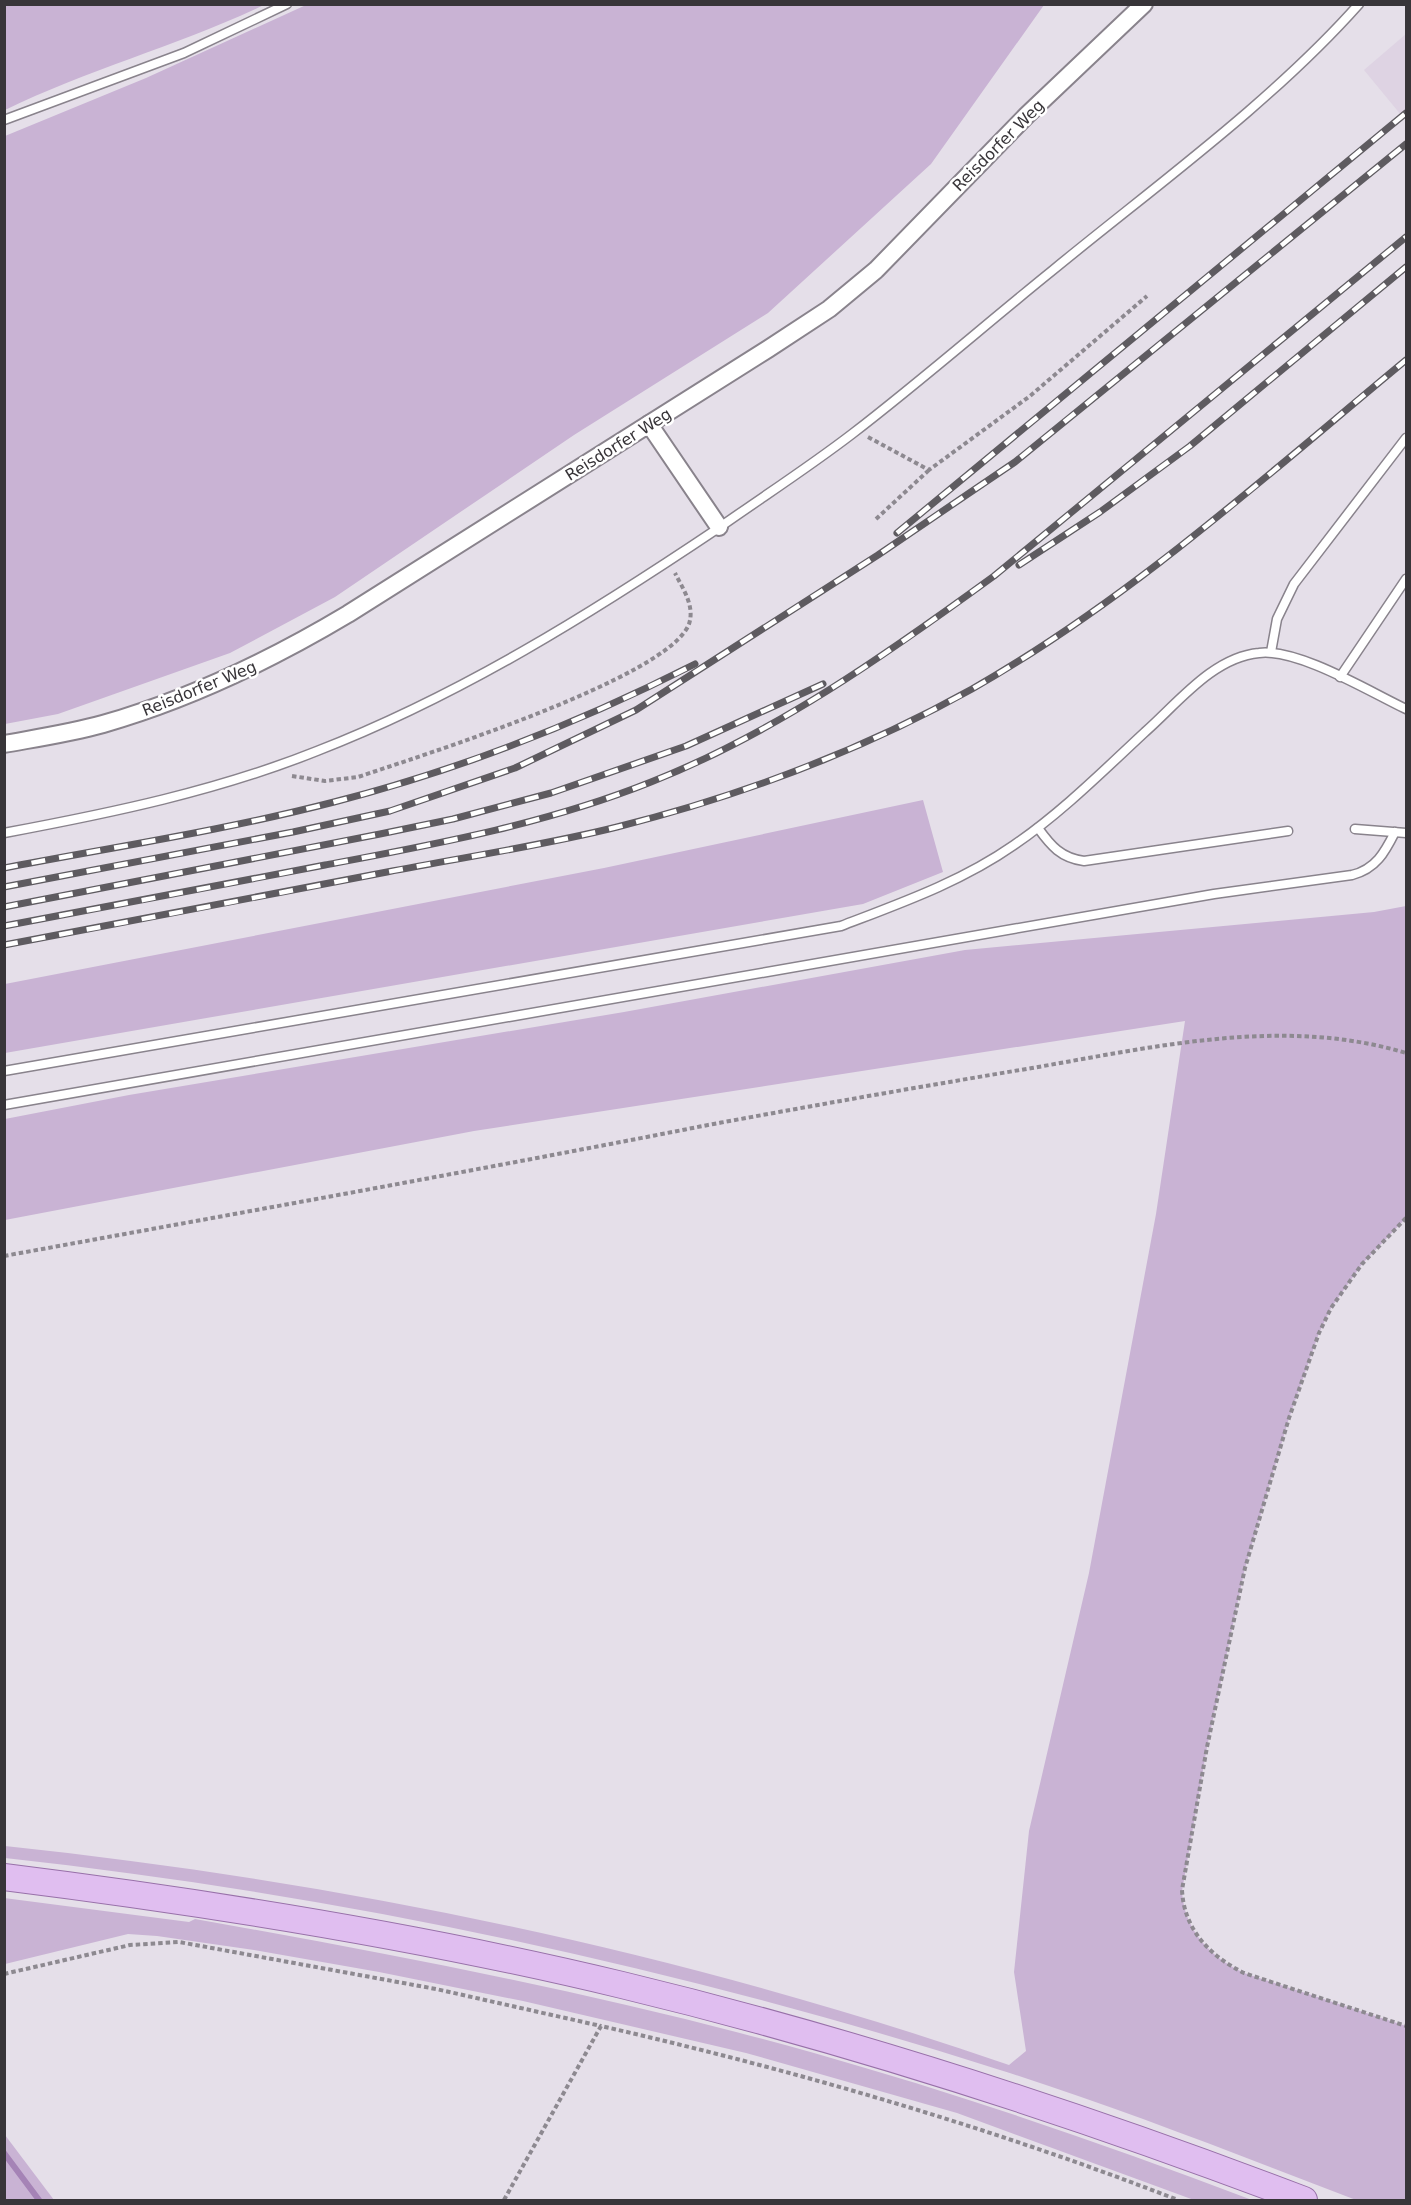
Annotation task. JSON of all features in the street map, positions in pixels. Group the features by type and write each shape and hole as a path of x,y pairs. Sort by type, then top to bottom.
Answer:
{"main road":[{"path":"4,1877 266,1914 446,1947 620,1984 780,2025 982,2085 1142,2140 1304,2200"}],"street":[{"name":"Reisdorfer Weg","path":"4,744 111,721 182,697 263,662 348,614 810,321 861,284 1027,115 1144,4"},
{"path":"649,424 719,527"}],"lane":[{"path":"4,120 51,100 163,62 287,4"},
{"path":"4,833 153,802 268,769 366,731 468,682 669,562 857,430 1242,114 1313,52 1359,4"},
{"path":"1271,652 1277,619 1294,584 1407,438"},
{"path":"1340,677 1407,579"},
{"path":"4,1071 841,926 958,879 1038,828 1204,679 1238,658 1271,652 1299,659 1407,709"},
{"path":"1038,828 1057,852 1065,857 1084,861 1288,831"},
{"path":"1355,829 1407,833"},
{"path":"4,1105 1214,894 1352,875 1362,872 1377,861 1395,832"}],"path":[{"path":"876,519 929,470 1030,396 1148,296"},
{"path":"857,430 929,470"},
{"path":"268,769 325,781 358,777 548,709 631,670 670,647 682,635 690,622 689,602 669,562"},
{"path":"4,1256 851,1098 1190,1041 1272,1036 1335,1037 1371,1043 1407,1053"},
{"path":"1407,1218 1362,1264 1335,1302 1318,1333 1292,1409 1245,1568 1207,1746 1182,1890 1184,1910 1196,1934 1206,1948 1222,1961 1244,1973 1407,2026"},
{"path":"4,1974 130,1945 179,1942 436,1989 763,2065 908,2106 1036,2147 1178,2200"},
{"path":"504,2200 601,2026"}],"shaded area":[{"path":"5,4 264,5 200,33 69,82 5,110"},
{"path":"306,5 1044,5 931,164 768,313 574,435 335,597 230,653 58,714 5,724 5,136 146,78"},
{"path":"1406,34 1406,121 1364,70"},
{"path":"923,800 943,872 863,904 5,1053 5,984 604,868"},
{"path":"1406,906 1406,1218 1362,1264 1331,1308 1319,1333 1289,1418 1245,1568 1207,1747 1182,1891 1188,1918 1194,1930 1201,1941 1220,1959 1244,1973 1406,2026 1406,2200 1356,2200 1134,2116 1000,2070 878,2033 632,1967 383,1914 257,1892 5,1858 5,1846 133,1861 387,1902 513,1927 639,1956 763,1989 887,2025 1009,2065 1026,2051 1014,1972 1029,1831 1089,1573 1156,1214 1185,1021 474,1131 5,1220 5,1119 129,1095 624,1012 965,950 1374,912"},
{"path":"4,1898 189,1922 195,1919 506,1978 661,2013 814,2053 980,2103 1252,2200 1194,2200 957,2113 746,2053 523,2001 379,1972 254,1950 128,1934 5,1964"},
{"path":"5,2135 54,2200 5,2200"}],"waterway":[{"path":"4,2153 39,2200"}],"railway":[{"path":"897,533 1406,113"},
{"path":"4,887 293,832 390,811 515,768 636,710 878,555 1015,462 1406,144"},
{"path":"4,926 408,849 531,821 571,810 651,782 742,740 786,716 871,663 994,576 1406,237"},
{"path":"1019,565 1100,512 1190,446 1406,267"},
{"path":"4,945 588,834 709,801 843,752 972,689 1087,616 1196,534 1406,360"},
{"path":"4,868 252,821 381,789 519,743 608,706 695,664"},
{"path":"4,907 453,819 551,793 686,746 823,684"}]}
